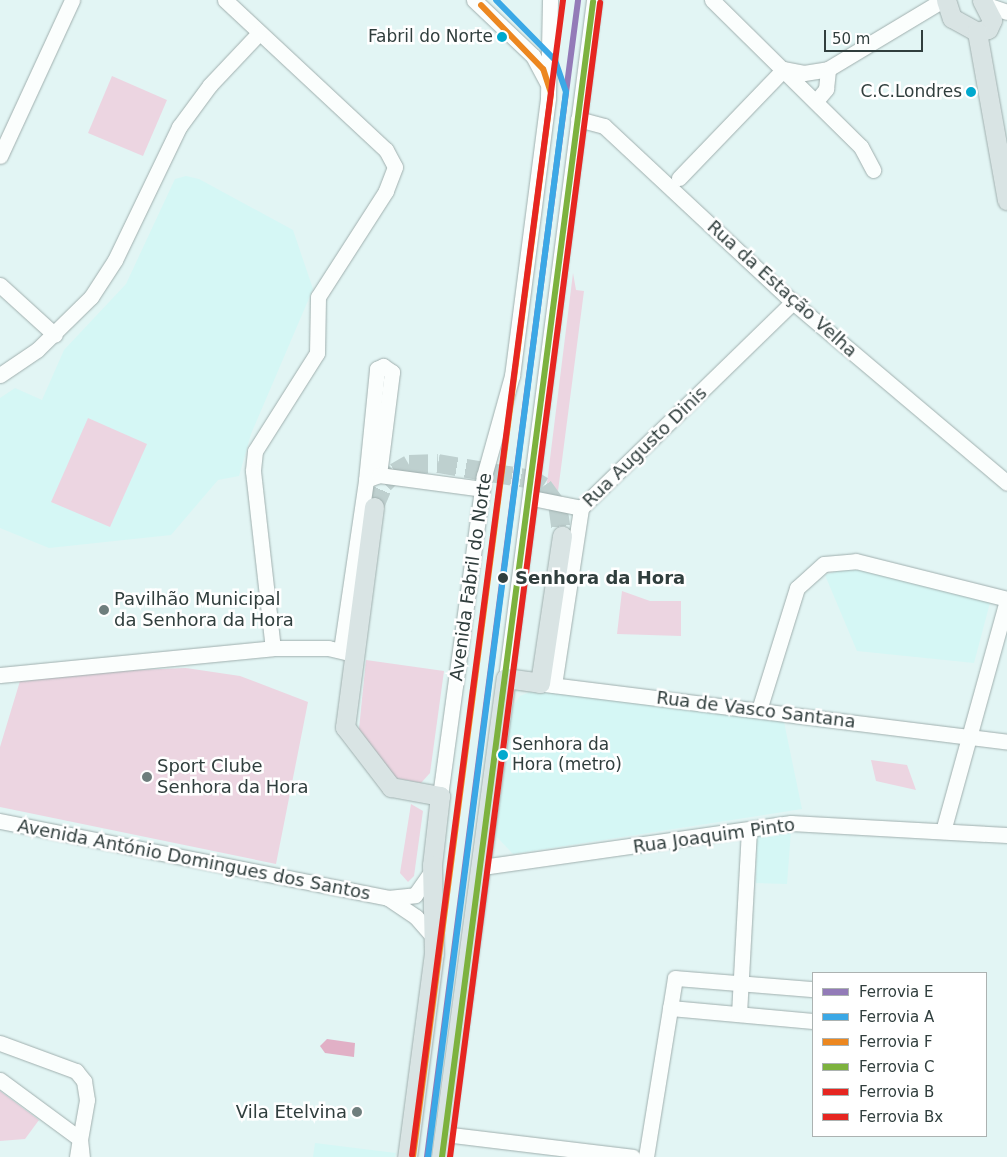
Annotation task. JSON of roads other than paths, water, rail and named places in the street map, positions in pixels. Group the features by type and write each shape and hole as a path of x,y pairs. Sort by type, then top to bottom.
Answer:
{"main road":[{"path":"984,2 984,29 1007,200"},
{"path":"947,5 984,29"},
{"path":"374,507 347,652 345,722 349,737 390,787 440,796"},
{"path":"547,684 562,536"},
{"path":"441,1157 482,867 506,678"},
{"name":"Rua de Vasco Santana","path":"506,678 547,684"},
{"name":"Avenida Fabril do Norte","path":"407,1157 434,938 432,871 440,796"}],"street":[{"path":"0,156 72,0"},
{"path":"225,0 386,150 395,167 394,176 318,297 317,353 255,451 253,471 273,648"},
{"path":"474,0 538,62 548,97"},
{"name":"Avenida Fabril do Norte","path":"440,796 482,489 512,376 548,97 550,0"},
{"path":"506,678 532,498 594,0"},
{"path":"712,0 861,147 873,170"},
{"path":"984,2 1007,12"},
{"path":"784,69 804,73 828,69 928,11 947,5"},
{"path":"984,29 1007,17"},
{"path":"0,374 55,335 102,282 158,166 197,100 259,33"},
{"path":"679,178 784,69"},
{"path":"816,101 826,89 828,69"},
{"name":"Rua da Estação Velha","path":"578,119 604,126 793,302 1007,483"},
{"path":"0,284 55,335"},
{"name":"Rua Augusto Dinis","path":"547,684 581,508 793,302"},
{"path":"0,675 273,648 347,652 373,477 392,372 383,366 378,368 373,477"},
{"path":"984,465 1007,467"},
{"path":"373,477 482,489"},
{"path":"532,498 581,508"},
{"path":"759,710 797,588 824,564 856,561 1007,600 943,831"},
{"name":"Rua de Vasco Santana","path":"547,684 1007,742"},
{"name":"Avenida António Domingues dos Santos","path":"0,821 388,898"},
{"name":"Rua Joaquim Pinto","path":"482,867 791,824 1007,835"},
{"path":"740,1014 749,831"},
{"path":"388,898 415,895 432,871"},
{"path":"388,898 416,917 434,938"},
{"path":"646,1157 675,978 812,988"},
{"path":"670,1008 812,1021"},
{"path":"0,1043 76,1071 84,1081 87,1100 78,1157"},
{"path":"0,1080 80,1139 82,1157"},
{"path":"444,1134 633,1157"}],"tunnel":[{"path":"374,507 384,483 395,472 409,464 438,463 532,479 543,486 558,507 562,536"}],"rail line":[{"name":"A","path":"428,1157 566,92 555,60 496,0"},
{"name":"B","path":"412,1155 563,0"},
{"name":"E","path":"427,1157 578,0"},
{"name":"C","path":"442,1157 593,2"},
{"name":"Bx","path":"450,1157 600,3"},
{"name":"F","path":"413,1156 551,93 543,69 481,5"}],"place":[{"name":"Fabril do Norte","path":"502,37"},
{"name":"C.C.Londres","path":"971,92"},
{"name":"Senhora da Hora","path":"503,578"},
{"name":"Pavilhão Municipal da Senhora da Hora","path":"104,610"},
{"name":"Senhora da Hora (metro)","path":"503,755"},
{"name":"Sport Clube Senhora da Hora","path":"147,777"},
{"name":"Vila Etelvina","path":"357,1112"}]}
